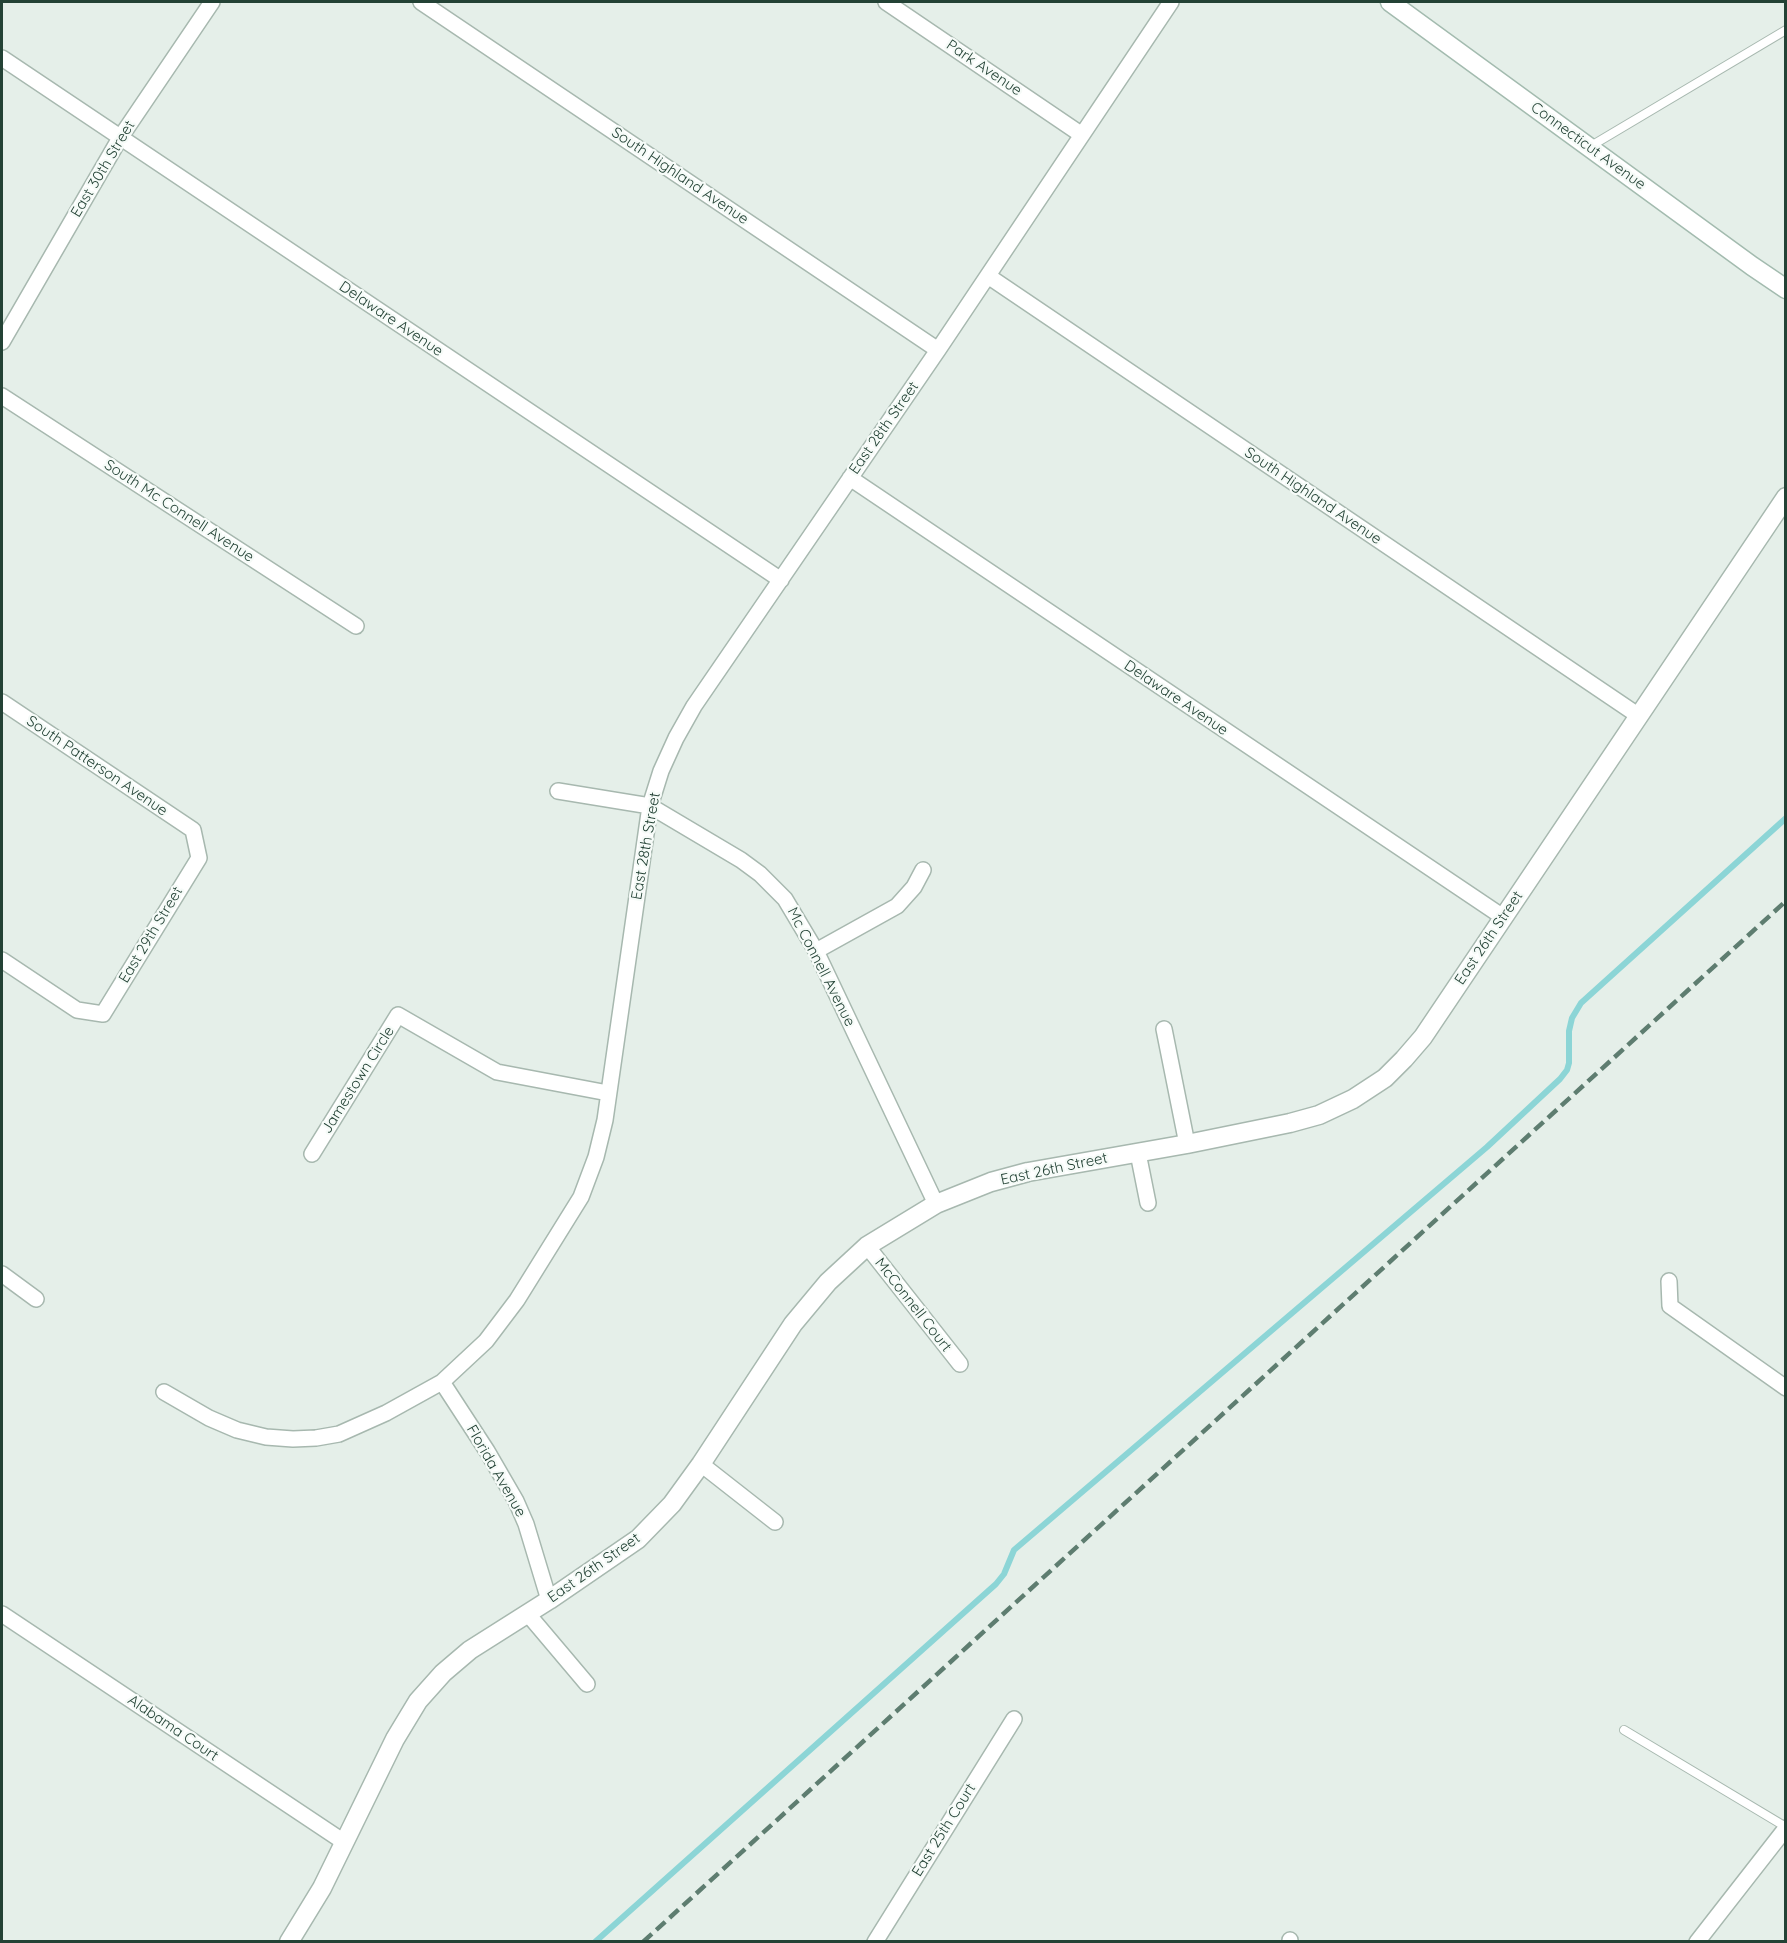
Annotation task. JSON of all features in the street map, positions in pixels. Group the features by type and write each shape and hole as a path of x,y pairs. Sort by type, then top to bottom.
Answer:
{"street":[{"name":"East 30th Street","path":"2,342 120,138 212,2"},
{"name":"South Highland Avenue","path":"421,2 938,350"},
{"name":"Park Avenue","path":"886,2 1082,135"},
{"name":"East 28th Street","path":"164,1392 208,1418 237,1430 266,1437 316,1438 339,1434 363,1425 442,1382 486,1341 517,1300 581,1197 596,1157 604,1120 650,806 661,771 676,738 694,706 938,350 1172,2"},
{"name":"Connecticut Avenue","path":"1390,2 1785,289"},
{"name":"Delaware Avenue","path":"2,58 781,580"},
{"name":"South Highland Avenue","path":"988,276 1639,716"},
{"name":"South Mc Connell Avenue","path":"2,396 356,626"},
{"name":"Delaware Avenue","path":"850,478 1503,917"},
{"name":"East 26th Street","path":"289,1941 322,1888 395,1740 418,1701 442,1673 470,1650 549,1600 638,1539 672,1504 701,1464 793,1324 828,1282 867,1246 936,1204 992,1182 1028,1172 1188,1144 1290,1123 1319,1115 1353,1099 1385,1078 1423,1036 1785,497"},
{"name":"South Patterson Avenue","path":"2,702 193,830"},
{"name":"Mc Connell Avenue","path":"558,791 650,806 741,860 760,874 785,899 816,951 936,1204"},
{"name":"East 29th Street","path":"2,960 77,1010 103,1014 199,858 193,830"},
{"path":"816,951 897,906 914,887 923,870"},
{"name":"Jamestown Circle","path":"312,1154 398,1015 497,1072 608,1093"},
{"path":"1164,1029 1188,1144"},
{"path":"1138,1153 1148,1203"},
{"name":"McConnell Court","path":"867,1246 960,1364"},
{"path":"2,1274 36,1299"},
{"path":"1669,1281 1670,1306 1785,1388"},
{"name":"Florida Avenue","path":"442,1382 493,1460 516,1501 526,1524 549,1600"},
{"path":"701,1464 775,1522"},
{"path":"527,1613 587,1684"},
{"name":"Alabama Court","path":"2,1614 344,1842"},
{"name":"East 25th Court","path":"875,1941 1014,1719"},
{"path":"1698,1941 1785,1827"}],"lane":[{"path":"1589,147 1785,30"},
{"path":"1624,1730 1785,1827"}],"waterway":[{"path":"595,1942 996,1584 1004,1574 1014,1550 1487,1147 1560,1079 1569,1063 1569,1031 1572,1018 1581,1003 1786,818"}],"railway":[{"path":"643,1942 1786,901"}]}
